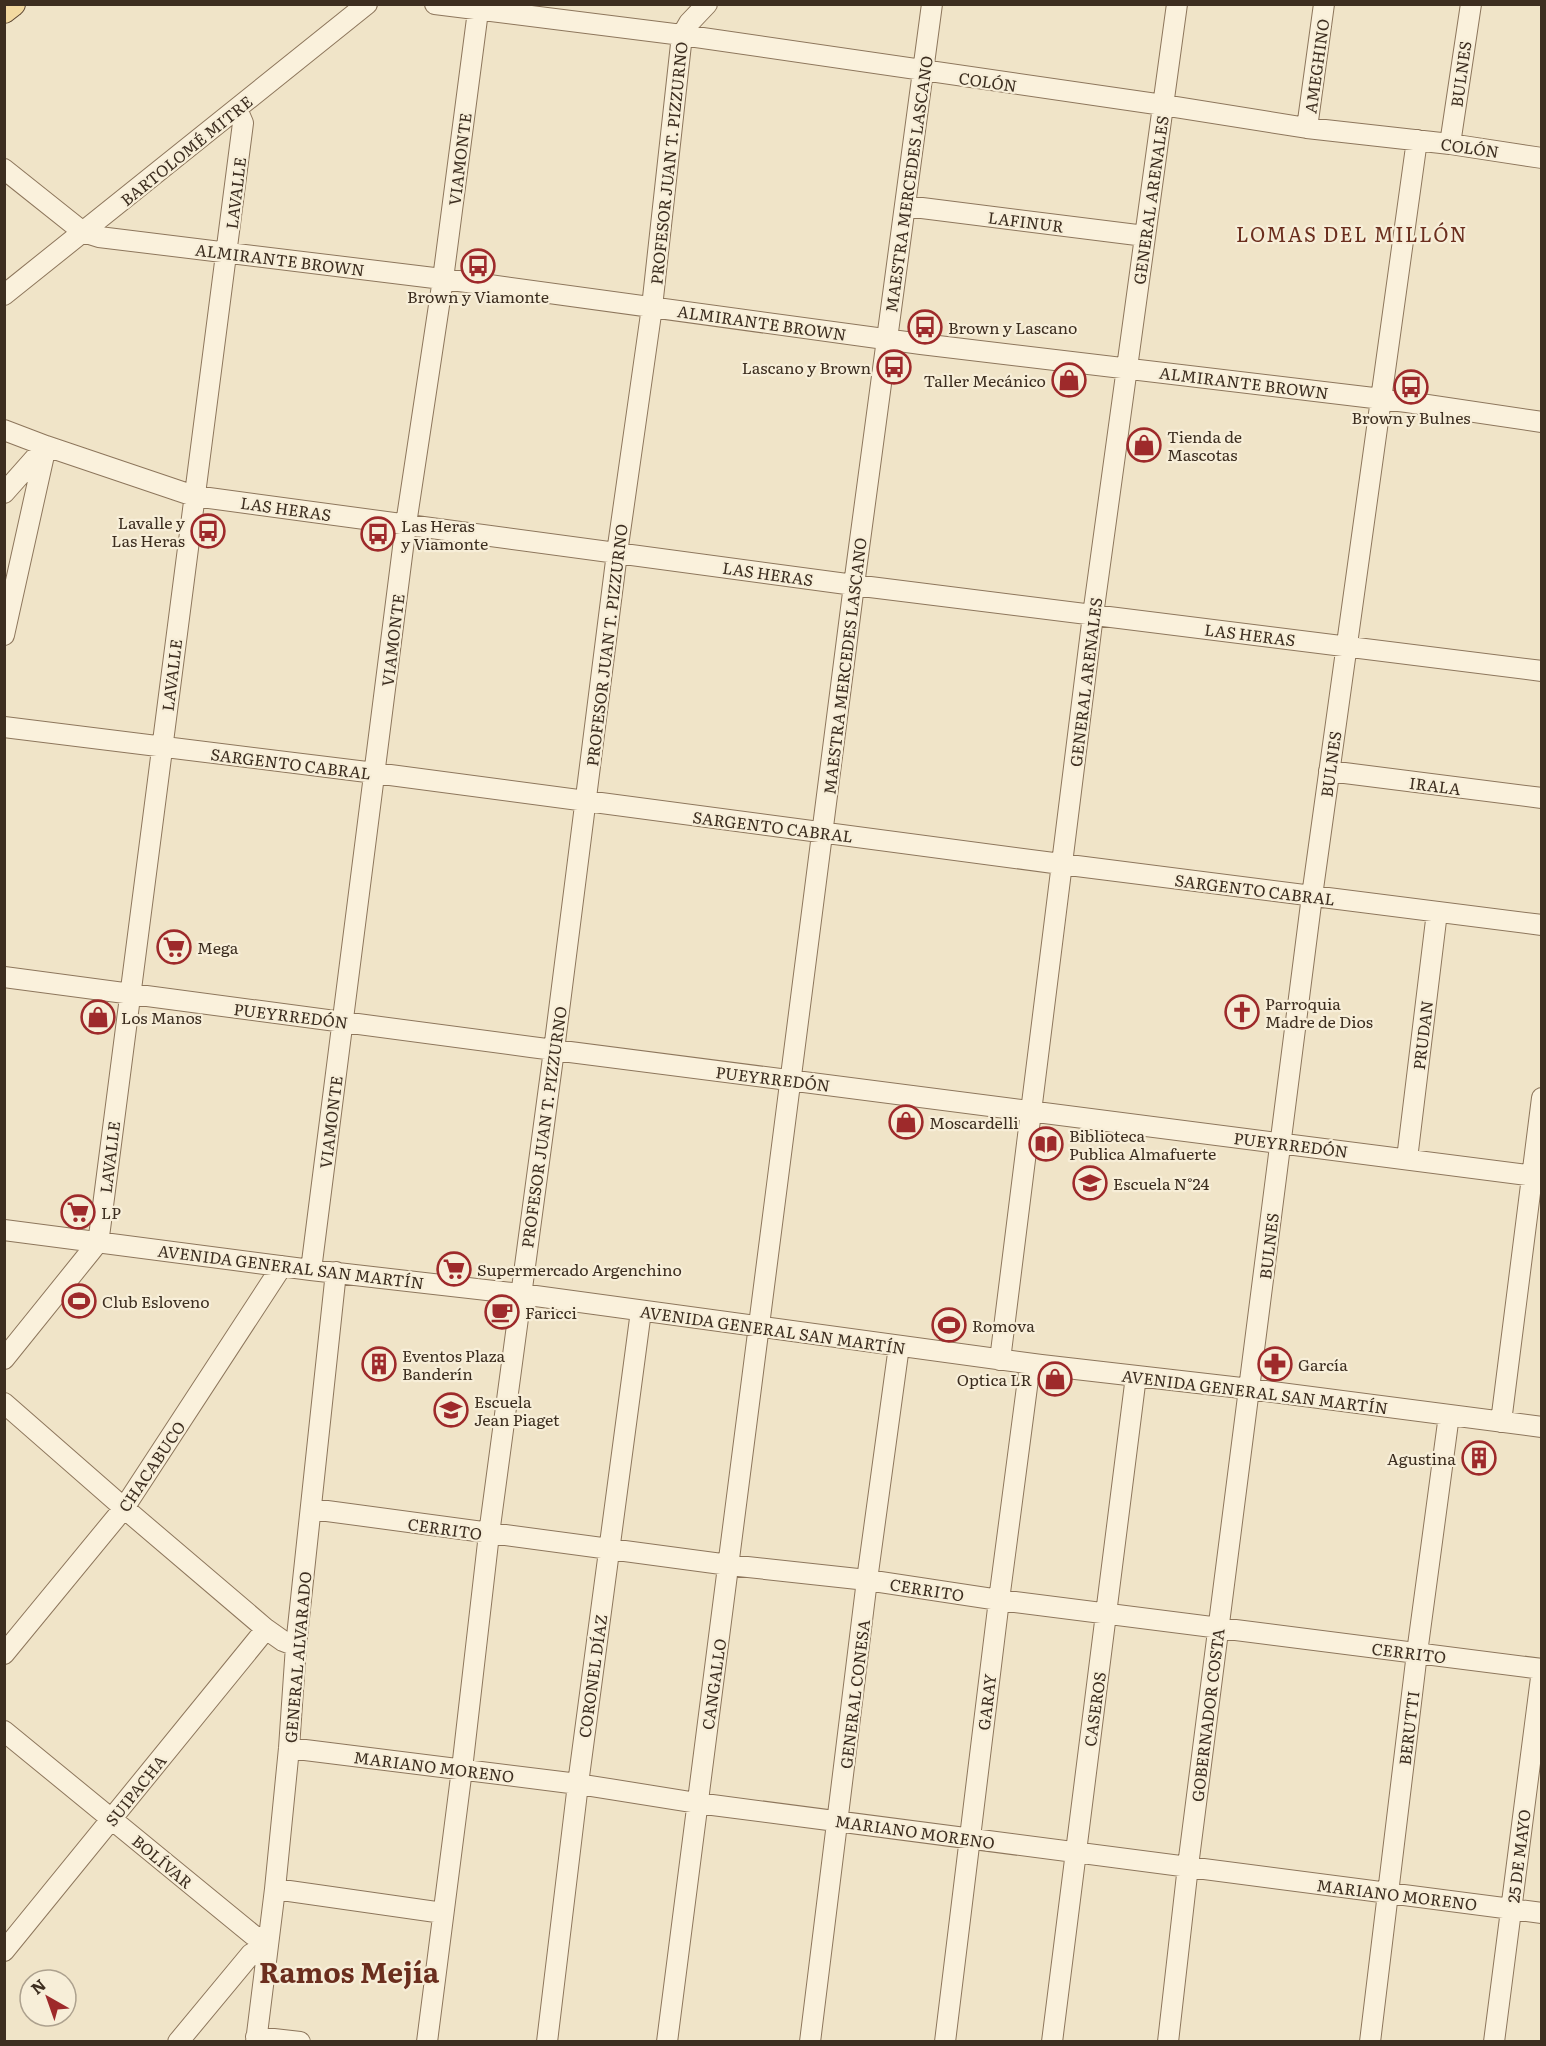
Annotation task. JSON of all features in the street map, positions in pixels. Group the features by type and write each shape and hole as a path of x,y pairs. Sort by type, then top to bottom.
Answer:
{"main road":[{"path":"4,11 13,4"}],"street":[{"name":"BARTOLOMÉ MITRE","path":"4,295 367,4"},
{"name":"COLÓN","path":"435,4 682,35 1307,128 1450,144 1542,158"},
{"name":"PROFESOR JUAN T. PIZZURNO","path":"427,2042 489,1534 554,1050 617,553 652,307 682,35 689,23 707,4"},
{"name":"MAESTRA MERCEDES LASCANO","path":"759,1327 789,1080 932,4"},
{"name":"GENERAL ARENALES","path":"1000,1360 1093,615 1177,4"},
{"name":"AMEGHINO","path":"1307,128 1324,4"},
{"name":"BULNES","path":"1450,144 1471,4"},
{"name":"VIAMONTE","path":"311,1270 406,524 443,279 478,11"},
{"name":"LAVALLE","path":"98,1242 243,123 237,109"},
{"name":"BULNES","path":"1250,1389 1311,896 1417,140"},
{"name":"ALMIRANTE BROWN","path":"4,170 83,232 99,237 443,279 886,339 1542,422"},
{"name":"LAFINUR","path":"906,206 1145,237"},
{"name":"LAS HERAS","path":"4,430 194,496 854,585 1542,671"},
{"path":"4,493 46,446"},
{"path":"4,635 46,446"},
{"name":"SARGENTO CABRAL","path":"4,727 1542,925"},
{"name":"IRALA","path":"1329,771 1542,798"},
{"name":"PRUDAN","path":"1407,1159 1437,912"},
{"name":"PUEYRREDÓN","path":"4,977 1537,1176"},
{"path":"1501,1422 1537,1176 1542,1098"},
{"name":"AVENIDA GENERAL SAN MARTÍN","path":"4,1230 311,1270 521,1294 1030,1364 1250,1389 1542,1427"},
{"path":"4,1359 98,1242"},
{"name":"CHACABUCO","path":"4,1654 124,1508 282,1266"},
{"name":"GENERAL ALVARADO","path":"256,2039 290,1748 296,1646 336,1272"},
{"name":"CORONEL DÍAZ","path":"547,2042 578,1784 641,1311"},
{"name":"CANGALLO","path":"667,2042 759,1327"},
{"name":"GENERAL CONESA","path":"810,2042 867,1580 899,1346"},
{"name":"GARAY","path":"945,2042 1030,1364"},
{"name":"CASEROS","path":"1052,2042 1136,1376"},
{"name":"GOBERNADOR COSTA","path":"1168,2042 1188,1866 1250,1389"},
{"path":"4,1403 266,1629 283,1641 296,1646"},
{"name":"BERUTTI","path":"1370,2042 1417,1653 1449,1415"},
{"name":"CERRITO","path":"312,1509 489,1534 867,1580 999,1600 1542,1669"},
{"name":"SUIPACHA","path":"4,1951 266,1629"},
{"name":"25 DE MAYO","path":"1494,2042 1542,1669"},
{"name":"BOLÍVAR","path":"4,1731 268,1947"},
{"name":"MARIANO MORENO","path":"290,1748 578,1784 697,1803 1542,1913"},
{"path":"275,1889 443,1913"},
{"path":"178,2042 251,1954 268,1947"},
{"path":"256,2039 300,2042"}],"place":[{"name":"Brown y Viamonte","path":"478,266"},
{"name":"Brown y Lascano","path":"925,327"},
{"name":"Lascano y Brown","path":"894,367"},
{"name":"Taller Mecánico","path":"1069,380"},
{"name":"Brown y Bulnes","path":"1411,387"},
{"name":"Tienda de Mascotas","path":"1144,445"},
{"name":"Lavalle y Las Heras","path":"208,531"},
{"name":"Las Heras y Viamonte","path":"378,534"},
{"name":"Mega","path":"174,947"},
{"name":"Parroquia Madre de Dios","path":"1242,1012"},
{"name":"Los Manos","path":"98,1017"},
{"name":"Moscardelli","path":"906,1122"},
{"name":"Biblioteca Publica Almafuerte","path":"1046,1144"},
{"name":"Escuela N°24","path":"1090,1183"},
{"name":"LP","path":"78,1212"},
{"name":"Supermercado Argenchino","path":"454,1269"},
{"name":"Club Esloveno","path":"79,1301"},
{"name":"Faricci","path":"502,1312"},
{"name":"Romova","path":"949,1325"},
{"name":"Eventos Plaza Banderín","path":"379,1364"},
{"name":"García","path":"1275,1364"},
{"name":"Optica LR","path":"1055,1379"},
{"name":"Escuela Jean Piaget","path":"451,1410"},
{"name":"Agustina","path":"1479,1458"}],"district":[{"name":"LOMAS DEL MILLÓN","path":"1352,233"},
{"name":"Ramos Mejía","path":"349,1971"}]}
